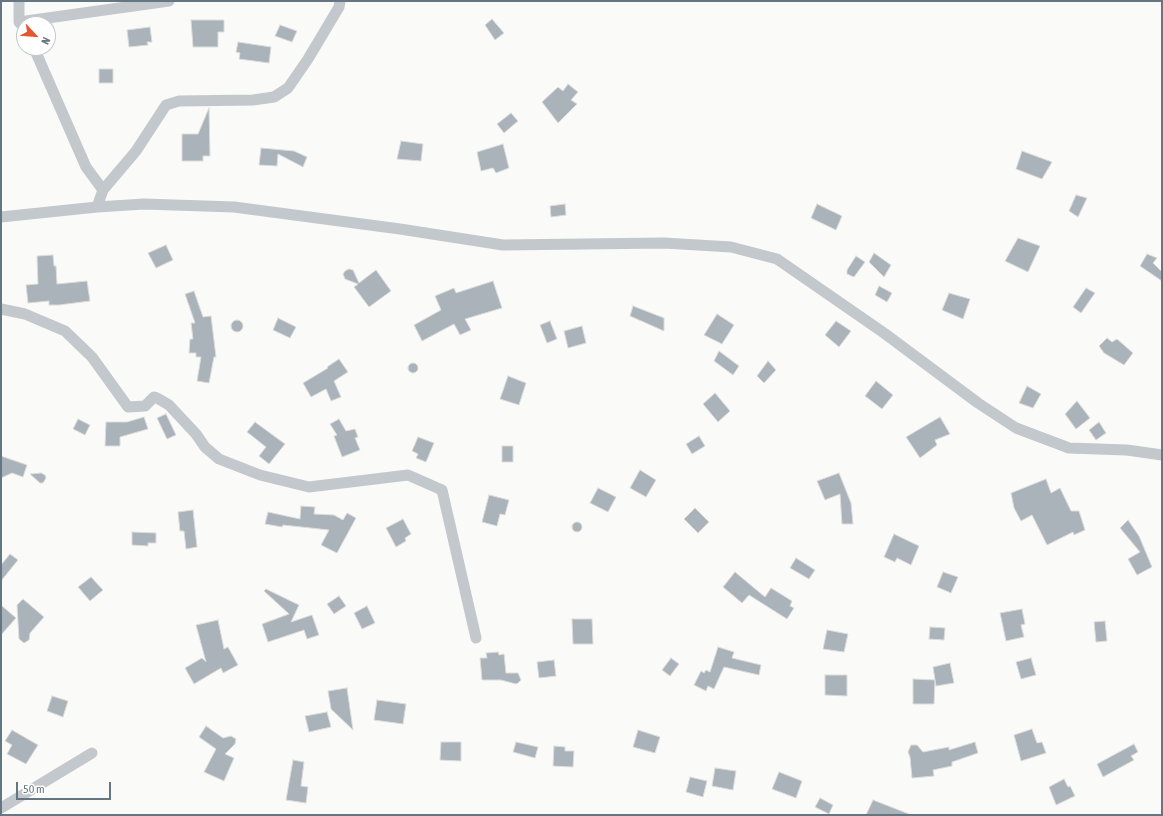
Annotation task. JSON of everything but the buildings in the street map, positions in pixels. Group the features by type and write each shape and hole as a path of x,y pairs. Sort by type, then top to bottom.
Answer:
{"street":[{"path":"19,1 21,16"},
{"path":"56,19 169,1"},
{"path":"97,207 103,190 136,151 166,105 179,100 253,100 274,97 288,88 308,59 339,7 340,1"},
{"path":"37,56 86,167 103,190"},
{"path":"1,217 97,207 144,204 234,207 400,229 503,245 664,243 731,247 777,259 884,333 978,403 1016,428 1069,448 1127,450 1162,455"},
{"path":"1,309 25,314 65,331 92,357 128,407 145,406 154,396 158,398 169,406 196,434 205,447 219,459 260,475 309,487 408,475 442,490 476,638"},
{"path":"1,808 92,753"}]}
